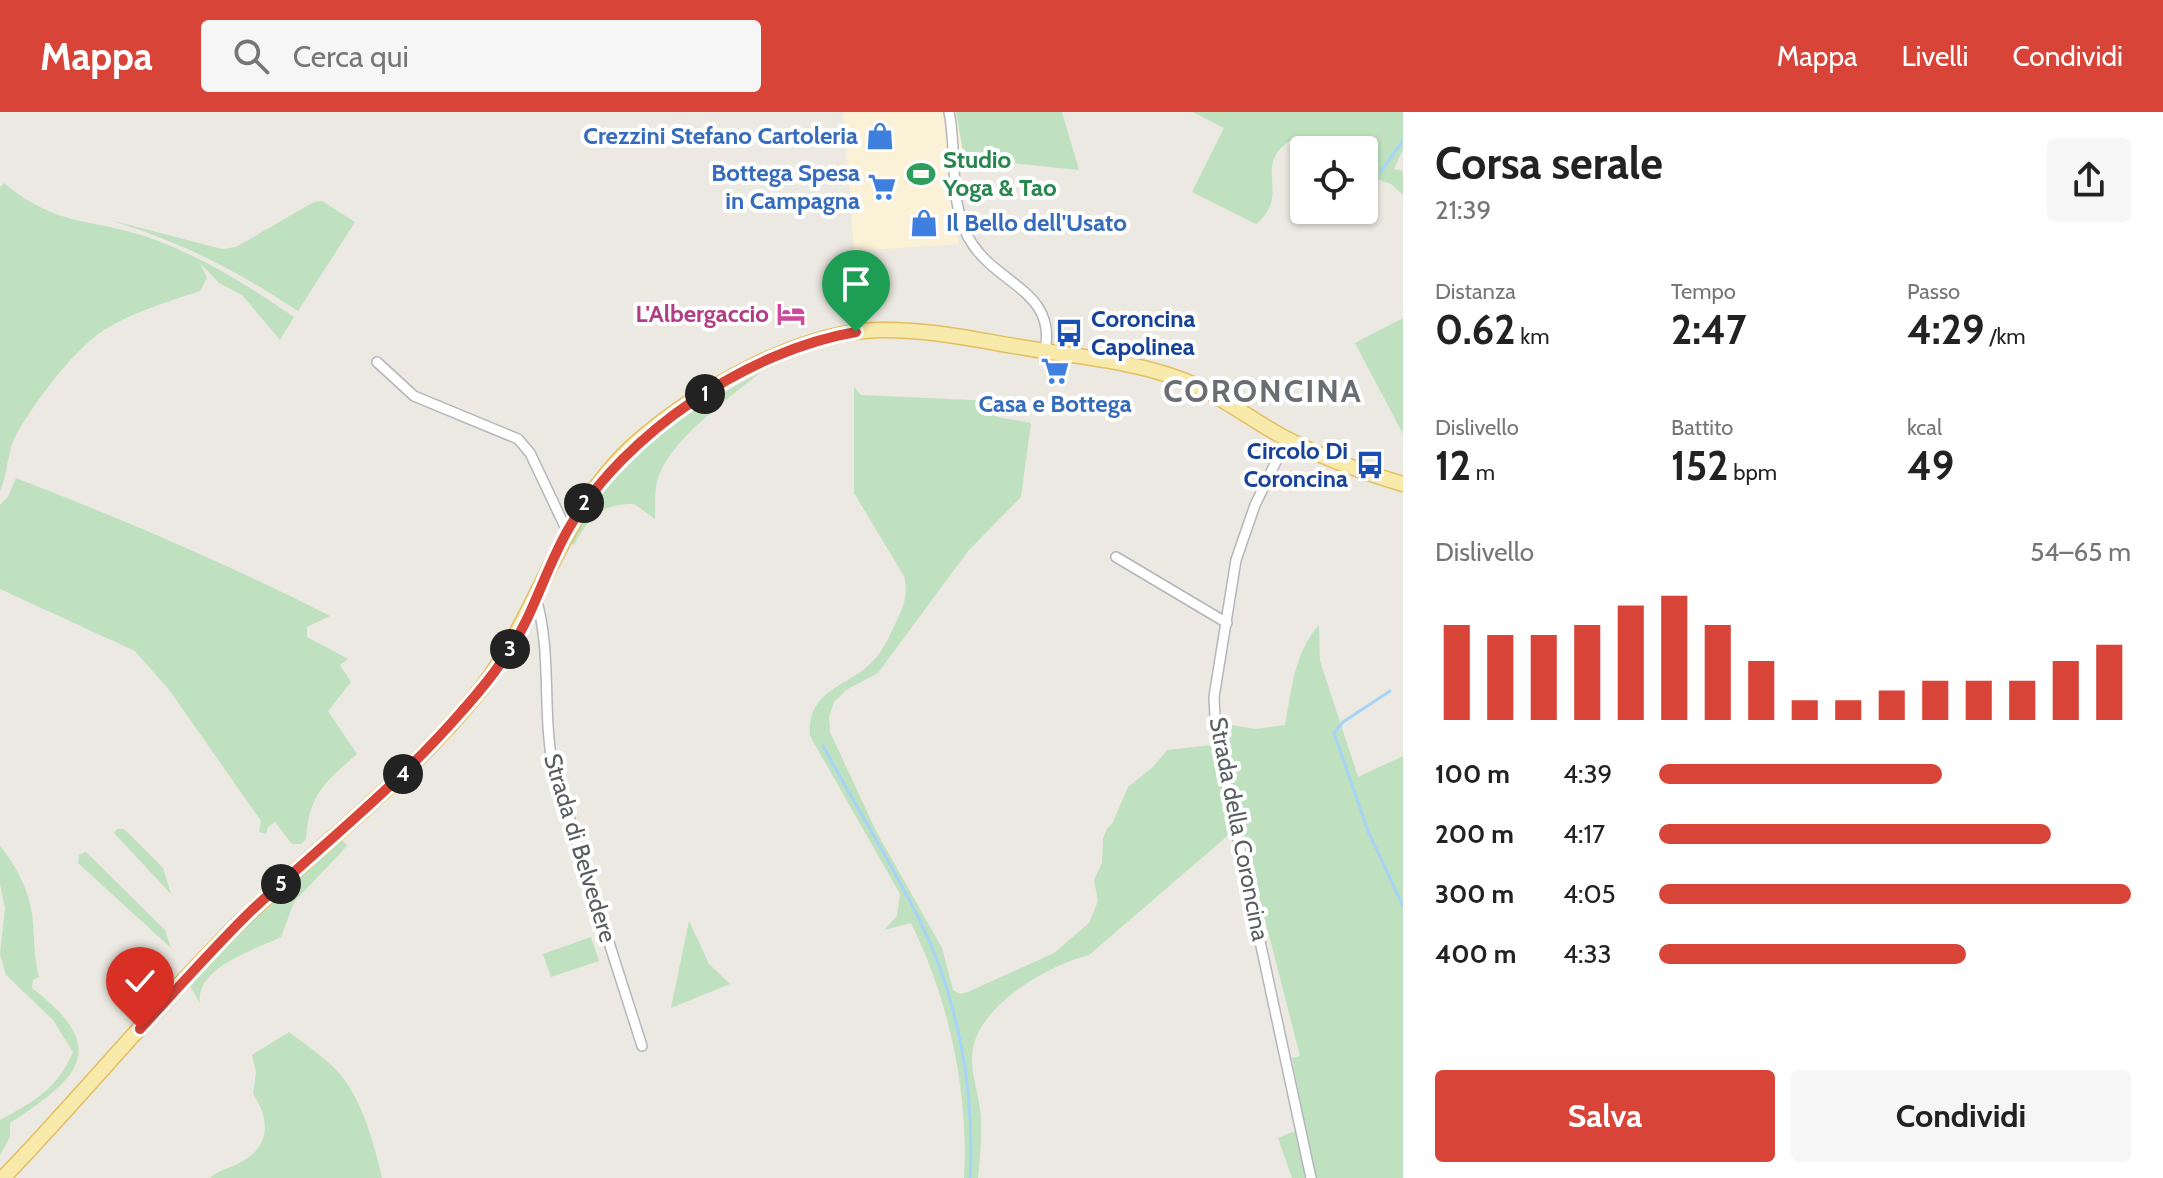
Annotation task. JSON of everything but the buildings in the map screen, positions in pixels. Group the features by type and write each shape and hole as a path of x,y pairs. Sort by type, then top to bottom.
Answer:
{"main road":[{"path":"3,1178 230,932 421,757 495,671 517,637 567,531 614,465 660,423 721,385 805,345 846,333 886,330 943,334 1045,351 1183,380 1287,439 1360,471 1403,484"}],"street":[{"path":"949,112 957,202 964,229 984,259 1027,294 1041,310 1048,325 1045,351"},
{"path":"377,362 414,396 518,439 530,453 567,531"},
{"name":"Strada della Coroncina","path":"1287,439 1263,487 1238,552 1214,697 1216,737 1311,1178"},
{"path":"1116,557 1227,623"},
{"name":"Strada di Belvedere","path":"536,598 542,623 546,716 553,767 642,1046"}],"shaded area":[{"path":"843,112 956,112 964,158 949,157 959,244 854,251"}],"green space":[{"path":"956,112 1062,112 1079,170 964,158"},
{"path":"1193,112 1403,112 1403,149 1394,169 1403,171 1403,195 1391,184 1378,179 1378,136 1290,136 1290,142 1275,157 1271,201 1267,213 1256,224 1192,192 1224,128"},
{"path":"4,183 24,198 59,215 131,232 190,255 294,317 280,340 242,295 219,283 200,263 207,278 200,291 150,308 104,330 68,363 17,433 0,491 0,187"},
{"path":"322,201 355,222 298,311 207,258 110,220 222,249 236,247 314,202"},
{"path":"1403,318 1403,434 1355,343"},
{"path":"761,372 690,432 666,461 656,486 655,519 634,504 613,506 591,520 574,545 569,542 609,484 651,441 700,406"},
{"path":"854,387 861,395 994,401 997,417 1031,423 1021,497 968,551 878,673 846,690 834,702 829,717 830,732 876,831 942,948 953,990 960,994 968,992 1054,953 1089,923 1098,901 1094,880 1102,863 1103,838 1107,829 1128,787 1153,767 1167,750 1212,745 1232,832 1089,955 1037,977 1003,1001 989,1016 979,1031 972,1056 981,1118 978,1178 964,1178 965,1146 959,1080 954,1047 936,983 911,923 884,930 897,916 900,894 810,736 815,708 822,698 863,670 877,656 890,635 905,597 904,576 854,493"},
{"path":"16,478 174,543 330,616 307,627 307,637 348,659 340,665 351,682 328,711 357,754 321,790 311,811 306,839 301,844 292,844 275,822 268,827 266,834 259,832 261,821 170,691 135,651 0,589 0,505 8,497"},
{"path":"1319,625 1320,661 1358,777 1403,756 1403,1178 1315,1178 1292,1058 1300,1056 1232,791 1225,724 1256,729 1285,725 1299,659"},
{"path":"117,829 124,829 163,868 171,894 114,833"},
{"path":"342,840 347,846 294,902 281,937 217,969 201,990 200,1003 190,986 260,911"},
{"path":"0,846 28,896 39,977 33,980 32,988 57,1009 72,1028 78,1045 77,1061 69,1076 10,1123 10,1137 0,1155 0,1120 44,1093 60,1076 73,1052 53,1020 6,975 0,954 5,908 0,884"},
{"path":"86,852 165,930 171,948 78,863 79,855"},
{"path":"689,921 709,964 730,984 671,1008"},
{"path":"591,937 599,961 551,977 543,954"},
{"path":"289,1032 331,1064 345,1080 365,1120 382,1178 210,1178 244,1160 261,1143 265,1127 262,1110 253,1094 256,1072 252,1055"},
{"path":"1297,1130 1305,1178 1292,1178 1278,1138"}],"waterway":[{"path":"1381,171 1403,141"},
{"path":"1390,691 1343,722 1334,733 1368,831 1403,906"},
{"path":"823,746 907,895 944,979 961,1044 966,1078 970,1111 970,1178"}],"place":[{"name":"Crezzini Stefano Cartoleria","path":"880,136"},
{"name":"Studio Yoga & Tao","path":"921,174"},
{"name":"Bottega Spesa in Campagna","path":"882,187"},
{"name":"Il Bello dell'Usato","path":"924,223"},
{"name":"L'Albergaccio","path":"791,314"},
{"name":"Coroncina Capolinea","path":"1069,333"},
{"name":"Casa e Bottega","path":"1055,371"},
{"name":"Circolo Di Coroncina","path":"1370,465"}],"district":[{"name":"CORONCINA","path":"1263,391"}],"route":[{"path":"140,1029 230,932 421,757 472,701 517,637 574,518 599,482 624,454 660,423 708,392 805,345 856,332"}]}
